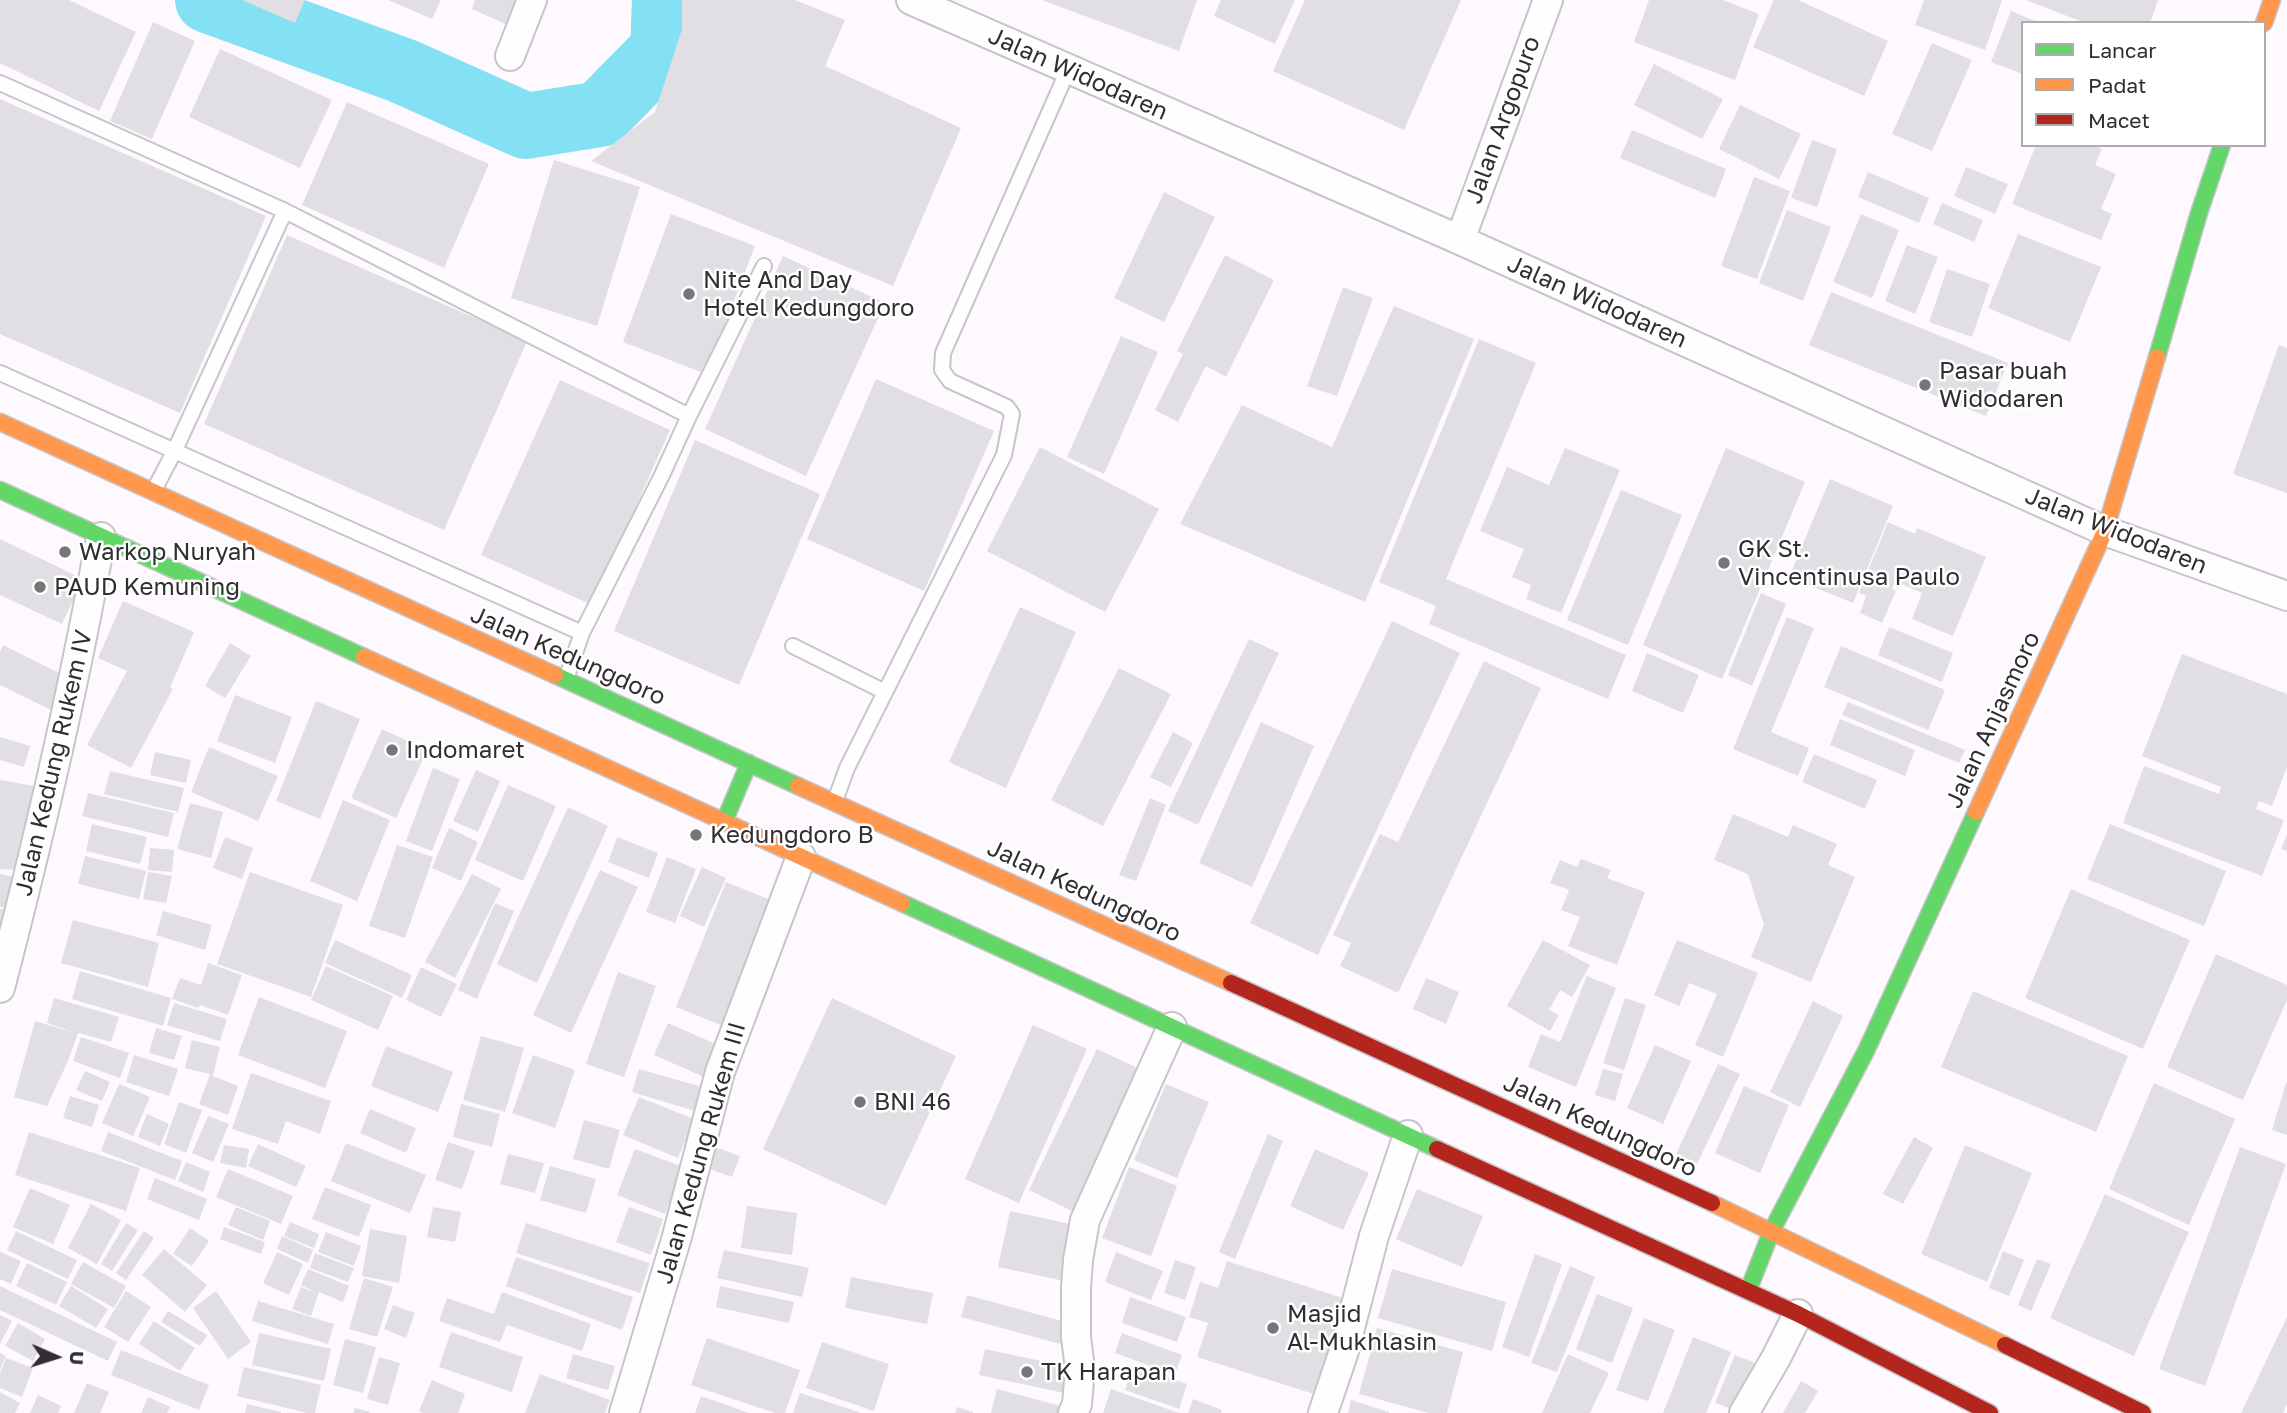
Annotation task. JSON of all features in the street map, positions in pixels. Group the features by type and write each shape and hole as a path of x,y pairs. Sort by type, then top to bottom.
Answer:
{"main road":[{"path":"2265,21 2272,0"},
{"name":"Jalan Anjasmoro","path":"1748,1292 1772,1230 1866,1051 2105,531 2199,213 2221,147"},
{"name":"Jalan Kedungdoro","path":"0,422 1772,1230 2143,1413"},
{"path":"0,490 1798,1314 1990,1413"},
{"path":"724,822 749,764"}],"street":[{"path":"510,56 533,0"},
{"name":"Jalan Widodaren","path":"911,0 1460,240 2105,531 2287,596"},
{"name":"Jalan Argopuro","path":"1460,240 1548,0"},
{"name":"Jalan Kedung Rukem IV","path":"0,988 45,811 81,653 101,537"},
{"name":"Jalan Kedung Rukem III","path":"624,1413 676,1240 720,1072 802,857"},
{"path":"1073,1413 1077,1404 1080,1369 1076,1337 1076,1288 1085,1220 1172,1027"},
{"path":"1323,1413 1344,1351 1374,1236 1408,1135"},
{"path":"1744,1413 1776,1359 1798,1314"}],"lane":[{"path":"835,803 848,768 1004,455 1012,414 1007,408 950,381 942,370 943,353 1068,70"},
{"path":"0,83 285,211 688,416"},
{"path":"153,492 285,211"},
{"path":"566,680 582,633 764,265"},
{"path":"0,373 582,633"},
{"path":"793,646 886,692"}],"building":[{"path":"0,0 69,0 136,32 99,111 0,63"},
{"path":"242,0 305,0 295,23"},
{"path":"388,0 441,0 432,19"},
{"path":"475,0 524,0 512,27 472,9"},
{"path":"682,0 795,0 845,20 825,66 961,128 893,286 591,161 655,112 682,29"},
{"path":"1042,0 1197,0 1179,51"},
{"path":"1221,0 1295,0 1275,44 1214,16"},
{"path":"1305,0 1461,0 1404,130 1273,71"},
{"path":"1649,0 1723,0 1759,14 1735,80 1634,42"},
{"path":"1774,0 1798,0 1888,41 1864,96 1753,47"},
{"path":"1924,0 2002,0 1985,50 1915,25"},
{"path":"2026,0 2158,0 2151,21 2080,21"},
{"path":"2011,11 2035,21 2021,21 2021,73 1991,62"},
{"path":"153,22 195,41 152,139 110,121"},
{"path":"1932,43 1972,60 1932,151 1892,134"},
{"path":"220,49 332,100 300,168 189,117"},
{"path":"1654,64 1723,99 1702,139 1634,105"},
{"path":"0,99 266,216 180,413 0,334"},
{"path":"347,102 489,164 444,268 302,205"},
{"path":"1740,105 1801,134 1779,179 1719,149"},
{"path":"1632,130 1726,169 1715,198 1620,158"},
{"path":"1812,140 1837,149 1817,207 1791,198"},
{"path":"2035,147 2098,147 2102,149 2095,165 2116,174 2101,209 2112,214 2101,240 2012,204"},
{"path":"554,160 640,187 597,326 511,298"},
{"path":"1966,167 2008,184 1995,214 1954,196"},
{"path":"1868,172 1929,198 1919,223 1858,197"},
{"path":"1754,177 1790,191 1757,279 1721,266"},
{"path":"1164,192 1215,217 1164,322 1114,298"},
{"path":"1942,203 1983,220 1974,242 1933,224"},
{"path":"1787,210 1831,227 1803,301 1759,283"},
{"name":"Nite And Day Hotel Kedungdoro","path":"671,214 755,246 706,374 623,342"},
{"path":"1861,214 1899,230 1872,298 1833,282"},
{"path":"2018,234 2101,267 2070,342 1988,308"},
{"path":"287,235 527,341 444,530 204,424"},
{"path":"1907,245 1938,257 1915,314 1885,301"},
{"path":"1225,255 1274,280 1226,377 1206,366 1178,422 1155,410 1183,354 1177,351"},
{"path":"783,256 885,303 806,476 705,429"},
{"path":"1947,269 1990,284 1972,337 1929,322"},
{"path":"1343,287 1373,298 1337,396 1307,386"},
{"path":"1831,292 2008,363 1986,416 1809,345"},
{"path":"1394,306 1474,339 1365,602 1180,524 1242,405 1332,447"},
{"path":"1121,336 1158,352 1104,474 1067,457"},
{"path":"1479,339 1536,363 1446,579 1626,655 1608,699 1429,624 1436,606 1379,582"},
{"path":"2279,345 2287,348 2287,493 2233,474"},
{"path":"876,379 994,431 924,591 807,539"},
{"path":"560,380 670,430 592,605 481,555"},
{"path":"695,440 820,494 739,685 614,631"},
{"path":"1040,447 1159,509 1105,612 987,551"},
{"path":"1565,448 1620,470 1561,613 1526,599 1531,585 1512,577 1524,549 1480,531 1507,467 1549,485"},
{"name":"GK St. Vincentinusa Paulo","path":"1726,448 1805,482 1722,679 1643,645"},
{"path":"1830,479 1893,506 1853,603 1789,577"},
{"path":"1621,490 1682,515 1628,645 1567,620"},
{"path":"1888,522 1915,534 1917,528 1986,557 1953,636 1912,619 1922,593 1895,581 1892,589 1896,591 1882,623 1860,613 1866,596 1859,593"},
{"name":"PAUD Kemuning","path":"0,539 83,579 62,624 0,595"},
{"path":"1761,593 1786,604 1752,686 1728,675"},
{"path":"123,601 194,632 170,688 173,689 131,768 87,745 127,671 98,658"},
{"path":"1020,607 1076,632 1006,788 949,762"},
{"path":"1787,617 1814,628 1771,732 1809,748 1798,776 1733,749"},
{"path":"1392,621 1460,653 1318,955 1250,923"},
{"path":"1889,627 1953,653 1942,682 1878,655"},
{"path":"1249,639 1279,653 1198,825 1168,811"},
{"path":"230,643 251,656 225,698 205,686"},
{"path":"3,645 67,677 51,710 0,685 0,652"},
{"path":"1841,646 1945,690 1928,730 1824,687"},
{"path":"1647,653 1699,675 1683,713 1632,691"},
{"path":"2182,654 2287,694 2287,767 2272,806 2259,801 2256,809 2284,820 2262,876 2123,823 2144,766 2219,794 2221,787 2142,756"},
{"path":"1484,661 1541,688 1398,993 1340,966 1351,943 1333,935 1380,834 1398,842"},
{"path":"1119,668 1171,694 1103,826 1051,800"},
{"path":"235,695 292,717 275,763 217,741"},
{"path":"316,701 360,719 320,819 276,801"},
{"path":"1848,702 1965,750 1959,763 1842,715"},
{"path":"1840,719 1915,750 1905,776 1830,745"},
{"path":"1261,722 1314,746 1252,887 1199,863"},
{"path":"382,729 427,750 396,818 351,798"},
{"path":"1173,732 1193,743 1171,787 1150,777"},
{"path":"0,737 30,746 24,767 0,760"},
{"path":"209,747 278,776 258,821 191,792"},
{"path":"155,752 191,760 186,783 150,775"},
{"path":"1814,754 1877,780 1865,809 1802,782"},
{"path":"433,768 460,779 432,851 406,841"},
{"path":"476,770 500,781 478,832 453,821"},
{"path":"110,771 184,788 178,812 104,794"},
{"path":"0,780 34,786 18,870 0,869"},
{"path":"508,785 556,806 523,881 475,860"},
{"path":"88,793 174,813 168,837 82,816"},
{"path":"1150,798 1166,805 1136,881 1119,875"},
{"path":"343,800 390,820 357,901 310,881"},
{"path":"190,803 223,812 211,858 177,849"},
{"path":"568,807 608,826 537,983 497,964"},
{"path":"1733,814 1788,837 1793,825 1837,844 1828,865 1855,877 1811,982 1751,957 1764,925 1748,874 1714,860"},
{"path":"92,824 147,837 140,864 86,851"},
{"path":"2110,824 2226,871 2204,926 2087,879"},
{"path":"449,828 478,842 461,881 432,868"},
{"path":"2287,835 2287,851 2281,849"},
{"path":"225,837 253,848 242,879 213,868"},
{"path":"617,837 658,853 649,878 608,862"},
{"path":"397,845 433,857 405,938 369,926"},
{"path":"150,848 174,850 172,872 148,870"},
{"path":"85,856 146,871 139,899 78,884"},
{"path":"667,857 696,869 675,923 646,912"},
{"path":"1581,859 1611,870 1607,878 1645,892 1617,965 1568,946 1580,917 1561,910 1569,890 1550,883 1560,860 1577,867"},
{"path":"702,867 726,878 704,927 680,916"},
{"path":"600,870 638,887 571,1033 533,1015"},
{"path":"148,872 172,876 166,903 143,899"},
{"path":"250,872 343,905 311,997 217,964"},
{"path":"0,874 21,878 16,909 0,907"},
{"path":"472,874 501,889 455,978 425,962"},
{"path":"726,882 778,903 728,1028 676,1007"},
{"path":"2071,889 2190,940 2143,1049 2025,998"},
{"path":"495,903 514,911 477,999 458,990"},
{"path":"0,909 9,910 0,948"},
{"path":"163,911 212,925 205,950 156,935"},
{"path":"73,920 159,943 148,987 61,963"},
{"path":"335,940 412,975 402,998 325,963"},
{"path":"1543,940 1590,965 1572,997 1560,990 1549,1010 1559,1015 1550,1031 1507,1006"},
{"path":"1677,940 1758,973 1723,1057 1695,1045 1717,994 1689,983 1679,1006 1654,995"},
{"path":"2216,954 2287,985 2287,1000 2243,1100 2167,1067"},
{"path":"208,963 242,975 228,1015 172,999 180,978 201,985"},
{"path":"326,966 393,996 378,1030 311,1000"},
{"path":"421,967 457,984 441,1017 406,1000"},
{"path":"80,971 171,998 163,1026 72,999"},
{"path":"618,972 656,986 624,1077 586,1064"},
{"path":"1587,976 1616,988 1576,1087 1528,1067 1541,1034 1560,1042"},
{"path":"1426,978 1459,992 1446,1024 1413,1009"},
{"path":"1973,991 2128,1056 2096,1132 1941,1067"},
{"path":"259,997 347,1031 325,1088 238,1055"},
{"path":"54,998 119,1017 111,1042 78,1033 47,1106 14,1097 35,1021 75,1033 47,1023"},
{"name":"BNI 46","path":"832,998 956,1056 886,1206 763,1149"},
{"path":"1625,998 1646,1005 1624,1070 1603,1063"},
{"path":"1813,1001 1843,1016 1800,1107 1770,1092"},
{"path":"174,1003 227,1019 220,1041 167,1025"},
{"path":"668,1023 718,1045 704,1077 654,1055"},
{"path":"1033,1025 1087,1049 1019,1203 965,1179"},
{"path":"156,1028 182,1036 174,1060 149,1053"},
{"path":"481,1036 524,1048 505,1112 463,1100"},
{"path":"81,1037 129,1053 120,1078 73,1061"},
{"path":"192,1040 220,1047 213,1076 238,1086 228,1115 199,1104 210,1074 185,1068"},
{"path":"1655,1045 1691,1061 1663,1124 1627,1108"},
{"path":"386,1046 453,1072 438,1112 371,1086"},
{"path":"1097,1049 1146,1072 1078,1214 1029,1190"},
{"path":"134,1055 178,1069 169,1096 126,1082"},
{"path":"533,1055 575,1070 555,1128 512,1113"},
{"path":"1718,1064 1740,1074 1697,1164 1676,1154"},
{"path":"639,1069 702,1087 695,1111 632,1092"},
{"path":"1603,1069 1623,1074 1615,1101 1595,1095"},
{"path":"85,1071 110,1082 102,1101 76,1090"},
{"path":"251,1073 331,1101 320,1134 286,1121 278,1144 232,1129"},
{"path":"2154,1083 2235,1119 2189,1225 2109,1189"},
{"path":"2287,1083 2287,1135 2272,1130"},
{"path":"119,1084 150,1097 133,1136 102,1123"},
{"path":"1166,1084 1209,1102 1177,1178 1134,1160"},
{"path":"1744,1086 1789,1105 1760,1173 1715,1153"},
{"path":"70,1096 99,1105 92,1127 63,1118"},
{"path":"639,1097 694,1119 678,1158 623,1135"},
{"path":"179,1102 202,1110 186,1153 164,1144"},
{"path":"461,1104 500,1114 492,1147 453,1137"},
{"path":"370,1109 416,1128 406,1153 360,1133"},
{"path":"147,1114 169,1124 160,1146 138,1137"},
{"path":"208,1116 229,1124 213,1162 192,1153"},
{"path":"584,1120 620,1130 609,1169 573,1159"},
{"path":"29,1132 140,1168 126,1211 15,1175"},
{"path":"108,1132 182,1161 175,1180 101,1151"},
{"path":"1268,1134 1283,1141 1235,1259 1219,1252"},
{"path":"1914,1137 1933,1148 1903,1204 1883,1194"},
{"path":"448,1142 475,1151 462,1189 435,1180"},
{"path":"346,1143 426,1175 410,1213 331,1181"},
{"path":"258,1144 306,1166 296,1187 248,1166"},
{"path":"224,1145 249,1149 246,1168 220,1163"},
{"path":"1965,1145 2032,1173 1987,1282 1921,1254"},
{"path":"715,1147 740,1156 732,1177 707,1168"},
{"path":"2240,1147 2286,1164 2205,1386 2159,1369"},
{"path":"635,1149 683,1167 665,1214 617,1195"},
{"path":"1315,1149 1369,1173 1343,1230 1290,1206"},
{"path":"508,1154 544,1163 535,1193 500,1184"},
{"path":"186,1162 210,1172 203,1192 178,1181"},
{"path":"550,1166 596,1179 586,1213 540,1200"},
{"path":"1129,1167 1177,1186 1151,1256 1102,1238"},
{"path":"228,1169 293,1196 281,1224 216,1197"},
{"path":"155,1178 207,1199 199,1220 147,1199"},
{"path":"325,1187 371,1205 359,1237 312,1219"},
{"path":"30,1188 70,1205 53,1244 13,1227"},
{"path":"1417,1189 1483,1216 1462,1267 1396,1239"},
{"path":"2105,1194 2189,1232 2134,1356 2050,1318"},
{"path":"91,1204 121,1220 97,1264 68,1248"},
{"path":"747,1206 797,1213 792,1255 741,1248"},
{"path":"236,1207 270,1221 263,1240 228,1225"},
{"path":"433,1207 461,1212 455,1242 427,1237"},
{"path":"629,1207 663,1219 651,1255 616,1242"},
{"path":"1010,1211 1080,1226 1069,1282 998,1267"},
{"path":"290,1222 319,1234 314,1248 284,1236"},
{"path":"126,1223 138,1230 112,1271 101,1264"},
{"path":"526,1223 650,1263 640,1293 516,1253"},
{"path":"224,1227 265,1242 261,1254 220,1239"},
{"path":"190,1228 209,1241 192,1266 173,1254"},
{"path":"370,1229 407,1236 399,1283 362,1276"},
{"path":"16,1231 77,1260 68,1279 7,1250"},
{"path":"144,1231 154,1238 126,1280 116,1273"},
{"path":"326,1232 361,1246 354,1266 318,1252"},
{"path":"282,1236 313,1250 308,1263 277,1249"},
{"path":"164,1249 207,1285 185,1312 142,1275"},
{"path":"724,1250 809,1268 802,1297 717,1278"},
{"path":"2003,1251 2024,1260 2009,1296 1989,1288"},
{"path":"0,1252 21,1261 11,1284 0,1279"},
{"path":"277,1252 303,1264 289,1295 263,1283"},
{"path":"1116,1252 1163,1271 1151,1300 1105,1282"},
{"path":"315,1253 354,1268 348,1282 310,1268"},
{"path":"1535,1254 1562,1264 1529,1357 1502,1347"},
{"path":"516,1257 633,1297 622,1330 506,1286"},
{"path":"2037,1259 2051,1264 2031,1311 2018,1305"},
{"path":"1175,1260 1196,1267 1185,1300 1164,1293"},
{"name":"Masjid Al-Mukhlasin","path":"1227,1261 1349,1300 1320,1396 1197,1357 1208,1323 1189,1317 1200,1282 1218,1288"},
{"path":"83,1262 126,1286 114,1308 71,1284"},
{"path":"27,1263 67,1282 56,1305 16,1286"},
{"path":"1570,1266 1595,1277 1557,1372 1531,1363"},
{"path":"308,1269 349,1286 343,1302 319,1292 311,1316 292,1309 301,1287 315,1292 301,1285"},
{"path":"1392,1269 1506,1302 1492,1351 1378,1318"},
{"path":"851,1277 933,1293 927,1324 845,1308"},
{"path":"364,1278 393,1287 377,1337 349,1329"},
{"path":"0,1286 117,1342 108,1361 0,1310"},
{"path":"71,1286 108,1309 96,1328 59,1306"},
{"path":"720,1286 794,1302 789,1323 716,1307"},
{"path":"126,1291 151,1307 128,1342 104,1327"},
{"path":"216,1291 251,1342 228,1359 193,1308"},
{"path":"502,1292 591,1324 582,1351 507,1325 500,1342 439,1321 447,1298 494,1314"},
{"path":"1597,1294 1633,1308 1612,1363 1576,1349"},
{"path":"967,1295 1069,1323 1064,1345 961,1317"},
{"path":"1130,1297 1186,1317 1177,1342 1122,1323"},
{"path":"258,1301 334,1324 328,1344 252,1321"},
{"path":"393,1305 415,1313 406,1338 384,1329"},
{"path":"168,1311 207,1335 200,1346 161,1322"},
{"path":"0,1315 12,1321 0,1344"},
{"path":"2287,1317 2287,1404 2283,1413 2241,1413"},
{"path":"1644,1318 1675,1330 1648,1401 1616,1390"},
{"path":"154,1321 195,1348 180,1371 139,1344"},
{"path":"18,1323 45,1339 33,1361 5,1346"},
{"path":"1377,1328 1463,1352 1447,1413 1429,1413 1359,1394"},
{"path":"451,1332 523,1357 512,1392 439,1367"},
{"path":"259,1333 331,1349 324,1381 252,1365"},
{"path":"1122,1333 1182,1355 1175,1375 1115,1353"},
{"path":"1693,1337 1731,1352 1706,1413 1663,1413"},
{"path":"707,1338 800,1370 785,1413 775,1413 691,1385"},
{"path":"345,1339 376,1347 363,1393 333,1385"},
{"path":"822,1342 889,1364 874,1411 806,1388"},
{"name":"TK Harapan","path":"985,1349 1074,1368 1069,1394 979,1375"},
{"path":"121,1350 209,1385 199,1410 111,1375"},
{"path":"0,1353 6,1356 0,1369"},
{"path":"573,1354 615,1366 608,1390 566,1378"},
{"path":"1568,1354 1609,1373 1590,1413 1542,1413"},
{"path":"1735,1355 1760,1365 1740,1412 1715,1403"},
{"path":"379,1357 400,1363 388,1405 367,1399"},
{"path":"6,1358 33,1368 22,1397 0,1388 0,1373"},
{"path":"1133,1365 1187,1384 1179,1409 1125,1390"},
{"path":"244,1367 321,1385 315,1413 237,1396"},
{"path":"540,1374 610,1400 605,1413 525,1413"},
{"path":"432,1380 465,1394 458,1413 419,1411"},
{"path":"1801,1381 1818,1391 1805,1413 1783,1413"},
{"path":"87,1383 109,1392 100,1413 74,1413"},
{"path":"997,1389 1061,1406 1060,1413 991,1413"},
{"path":"1111,1389 1179,1413 1103,1413"},
{"path":"0,1392 20,1403 15,1413 0,1413"},
{"path":"800,1393 859,1412 859,1413 793,1413"},
{"path":"38,1395 61,1406 58,1413 30,1413"},
{"path":"701,1396 749,1413 695,1413"},
{"path":"148,1397 170,1407 167,1413 141,1413"},
{"path":"1193,1399 1222,1410 1221,1413 1188,1413"},
{"path":"1351,1400 1389,1412 1389,1413 1348,1413"},
{"path":"247,1404 281,1412 281,1413 245,1413"},
{"path":"957,1407 973,1412 973,1413 955,1413"},
{"path":"355,1408 370,1412 370,1413 353,1413"}],"waterway":[{"path":"208,0 403,71 526,126 600,114 663,50 665,0"}],"traffic: fast":[{"path":"2157,357 2221,147"},
{"path":"0,490 364,657"},
{"path":"555,675 798,786"},
{"path":"724,822 749,763"},
{"path":"1748,1291 1772,1230 1866,1051 1976,812"},
{"path":"902,903 1437,1149"}],"traffic: slow":[{"path":"2265,21 2272,0"},
{"path":"1976,812 2105,531 2157,357"},
{"path":"0,422 555,675"},
{"path":"364,657 902,903"},
{"path":"798,786 1231,983"},
{"path":"1712,1203 2005,1345"}],"traffic: jam":[{"path":"1231,983 1712,1203"},
{"path":"1437,1149 1798,1314 1990,1413"},
{"path":"2005,1345 2143,1413"}],"place":[{"name":"Nite And Day Hotel Kedungdoro","path":"689,294"},
{"name":"Pasar buah Widodaren","path":"1925,385"},
{"name":"Warkop Nuryah","path":"65,552"},
{"name":"GK St. Vincentinusa Paulo","path":"1724,563"},
{"name":"PAUD Kemuning","path":"40,587"},
{"name":"Indomaret","path":"392,750"},
{"name":"Kedungdoro B","path":"696,835"},
{"name":"BNI 46","path":"860,1102"},
{"name":"Masjid Al-Mukhlasin","path":"1273,1328"},
{"name":"TK Harapan","path":"1027,1372"}]}
